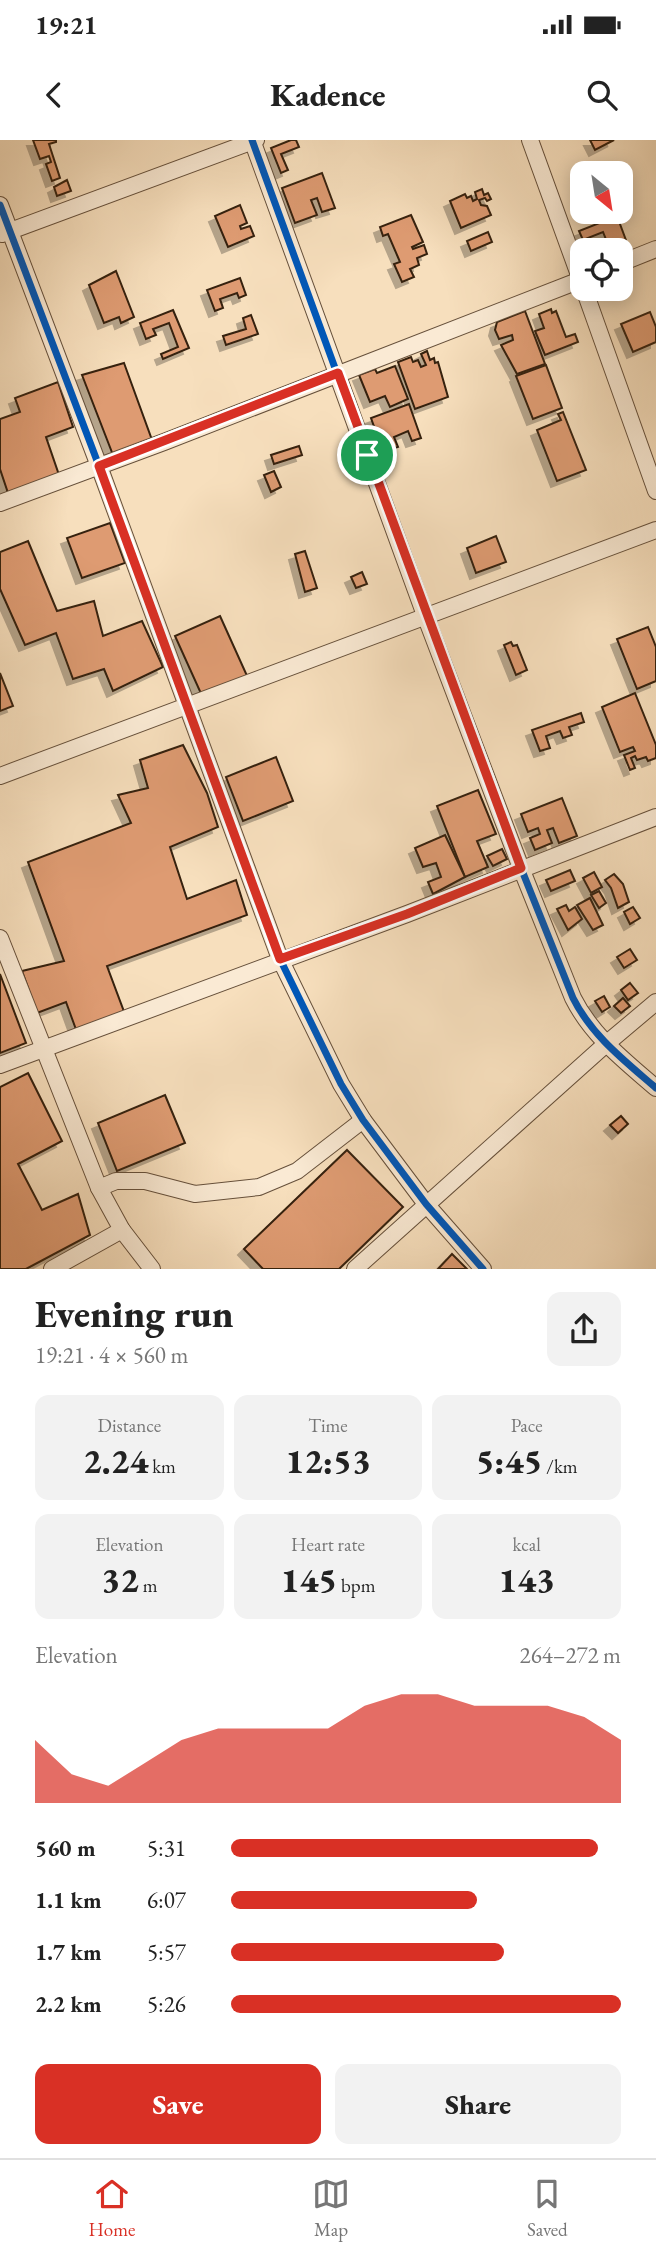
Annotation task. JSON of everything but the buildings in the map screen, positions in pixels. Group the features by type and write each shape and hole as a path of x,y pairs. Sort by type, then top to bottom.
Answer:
{"street":[{"path":"5,233 254,140 426,618 573,998 580,1012 606,1044 656,1088"},
{"path":"530,140 570,250"},
{"path":"0,205 5,233 99,466 280,959 341,1084 363,1120 426,1204 483,1269"},
{"path":"633,258 656,249"},
{"path":"0,503 570,287"},
{"path":"588,301 656,491"},
{"path":"0,776 656,530"},
{"path":"0,1065 407,914 656,817"},
{"path":"0,938 99,1188 122,1230 152,1269"},
{"path":"355,1269 656,1002"},
{"path":"99,1188 116,1181 145,1181 195,1194 259,1187 297,1171 363,1120"},
{"path":"52,1269 122,1230"}],"cycle path":[{"path":"252,140 426,618 573,998 599,1036 656,1088"},
{"path":"0,205 280,959 341,1084 363,1120 426,1204 483,1269"}],"route":[{"path":"338,373 367,455 521,868 407,914 280,959 99,466 338,373"}]}
